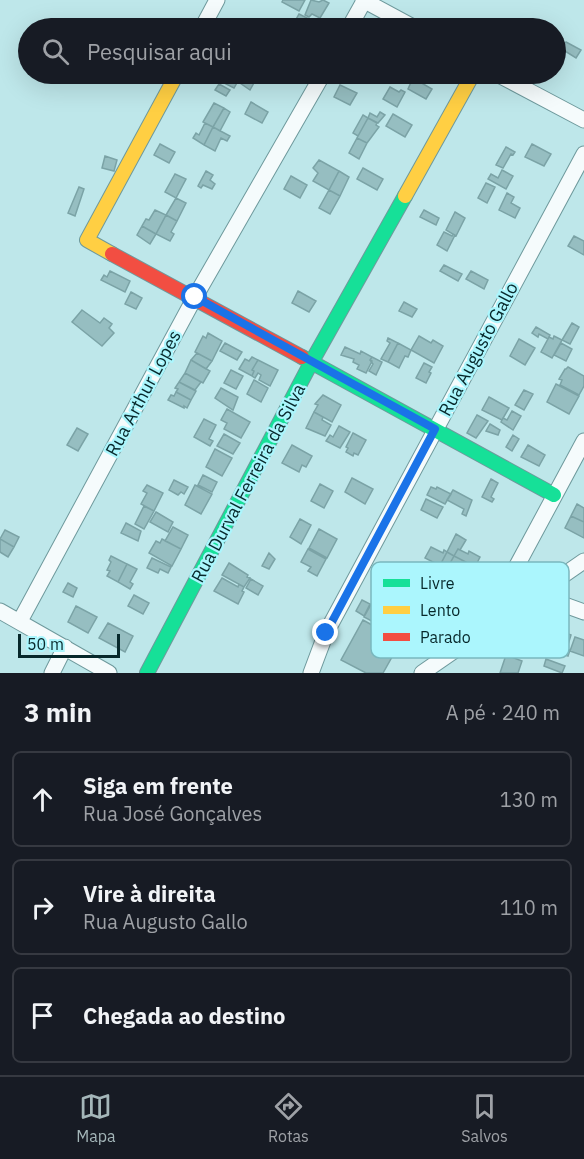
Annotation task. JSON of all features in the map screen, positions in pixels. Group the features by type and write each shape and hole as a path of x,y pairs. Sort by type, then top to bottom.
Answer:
{"street":[{"path":"207,18 217,0"},
{"path":"354,18 364,0 397,18"},
{"path":"172,84 87,240 554,495"},
{"name":"Rua Arthur Lopes","path":"20,621 195,297 317,84"},
{"name":"Rua Durval Ferreira da Silva","path":"147,673 311,363 467,84"},
{"path":"516,84 584,120"},
{"name":"Rua Augusto Gallo","path":"311,673 326,633 584,154"},
{"path":"519,562 584,441"},
{"path":"569,572 584,561"},
{"path":"569,607 584,612"},
{"path":"0,612 20,621 109,673"},
{"path":"52,673 65,647"},
{"path":"429,671 447,658"},
{"path":"429,671 450,673"}],"building":[{"path":"283,0 305,0 299,11 282,2"},
{"path":"311,0 319,2 323,0 329,3 320,18 312,14 309,17 305,15"},
{"path":"566,42 581,50 576,58 566,52"},
{"path":"219,84 230,90 226,96 215,90"},
{"path":"241,84 253,84 250,90"},
{"path":"410,84 423,84 432,89 426,99 408,89"},
{"path":"340,85 357,93 350,105 334,97"},
{"path":"390,87 399,92 401,90 405,92 397,107 383,99"},
{"path":"251,102 268,112 262,123 245,114"},
{"path":"214,103 224,108 213,127 203,122"},
{"path":"224,108 230,112 220,131 213,127"},
{"path":"380,112 385,115 378,123 368,118 370,113 377,117"},
{"path":"393,114 412,125 405,137 386,126"},
{"path":"363,115 368,118 358,136 353,133"},
{"path":"368,118 377,123 379,127 367,143 357,138"},
{"path":"205,123 213,127 204,145 193,138 196,133 199,135"},
{"path":"213,127 230,136 227,141 221,138 215,151 204,145"},
{"path":"357,138 367,143 359,159 349,153"},
{"path":"160,144 175,152 169,163 154,155"},
{"path":"532,144 551,154 544,166 525,157"},
{"path":"506,147 515,152 511,154 503,168 496,165"},
{"path":"105,156 117,160 114,171 102,168"},
{"path":"319,160 339,171 329,190 313,181 318,173 313,168"},
{"path":"363,168 383,179 377,190 357,179"},
{"path":"502,170 513,176 506,189 488,179 491,174 498,178"},
{"path":"206,171 213,175 210,180 215,184 212,189 203,185 201,188 198,186"},
{"path":"339,171 349,177 340,196 329,190"},
{"path":"175,174 186,179 176,198 165,192"},
{"path":"291,176 307,185 300,198 284,189"},
{"path":"486,183 495,187 487,203 478,198"},
{"path":"79,187 84,189 75,216 68,213"},
{"path":"329,190 340,196 330,214 319,208"},
{"path":"507,193 514,197 511,203 520,208 515,218 499,210"},
{"path":"176,198 186,203 177,221 166,215"},
{"path":"155,210 166,215 156,234 142,226"},
{"path":"424,210 439,218 436,225 420,217"},
{"path":"455,212 465,218 456,236 446,230"},
{"path":"166,215 177,221 171,232 174,234 170,241 156,234"},
{"path":"142,226 156,234 150,244 137,235"},
{"path":"444,232 455,235 447,251 437,245"},
{"path":"574,236 584,241 584,255 568,246"},
{"path":"444,265 462,274 458,281 440,271"},
{"path":"110,271 130,281 125,292 101,280 104,275 107,277"},
{"path":"471,271 488,280 484,289 466,279"},
{"path":"298,291 316,301 309,312 292,303"},
{"path":"131,292 142,298 136,309 125,304"},
{"path":"404,302 417,309 412,317 399,311"},
{"path":"82,310 100,323 104,318 112,324 109,328 114,333 102,346 72,322"},
{"path":"572,323 579,327 570,344 562,340"},
{"path":"536,327 550,335 548,339 532,333"},
{"path":"208,333 222,341 212,361 195,352 203,336 206,338"},
{"path":"419,336 431,343 433,340 443,346 434,363 411,350"},
{"path":"554,336 562,340 552,358 541,352 549,337 553,339"},
{"path":"388,338 398,343 388,362 381,359 390,343 387,341"},
{"path":"519,339 535,348 525,365 510,356"},
{"path":"225,343 242,352 237,360 220,351"},
{"path":"398,343 411,350 399,368 388,362"},
{"path":"561,343 572,349 566,361 554,355"},
{"path":"345,347 360,354 361,351 372,357 366,373 357,369 359,365 353,362 354,359 341,355"},
{"path":"197,353 212,361 206,369 191,360"},
{"path":"252,357 258,360 252,370 254,371 252,376 239,369 245,359 249,361"},
{"path":"372,357 382,362 376,375 369,371 373,364 370,360"},
{"path":"191,360 210,371 203,383 185,373"},
{"path":"258,360 278,370 270,386 259,380 261,375 258,373 255,378 252,376 254,371 252,370"},
{"path":"424,363 432,367 426,383 416,378"},
{"path":"568,367 584,376 584,386 579,395 560,385 562,380 559,379"},
{"path":"231,370 243,376 236,389 224,383"},
{"path":"185,373 201,382 195,390 179,382"},
{"path":"254,380 268,388 261,402 247,394"},
{"path":"179,382 196,391 191,400 176,392 178,389 175,388"},
{"path":"556,384 579,396 569,414 547,402"},
{"path":"221,388 238,397 233,410 215,398"},
{"path":"524,390 533,394 524,410 515,405"},
{"path":"176,392 191,400 187,408 168,400"},
{"path":"323,395 341,405 332,422 314,412 318,405 315,404"},
{"path":"489,397 509,408 502,420 482,410"},
{"path":"227,409 250,422 241,438 224,429 227,423 221,420"},
{"path":"512,411 521,416 513,430 501,422 503,418 507,420"},
{"path":"314,412 331,425 325,436 306,428"},
{"path":"477,415 488,421 476,438 467,433"},
{"path":"204,419 216,425 209,439 213,441 210,446 194,437"},
{"path":"490,424 500,430 498,435 486,431"},
{"path":"339,426 350,432 340,448 326,441 330,435 333,437"},
{"path":"77,428 88,434 78,451 67,445"},
{"path":"353,433 366,440 358,455 354,453 353,456 346,452 348,448 346,447"},
{"path":"224,434 240,443 233,454 217,446"},
{"path":"513,435 519,439 512,451 506,447"},
{"path":"292,445 312,456 306,467 302,465 299,472 282,463"},
{"path":"528,445 545,455 539,466 521,457"},
{"path":"215,449 232,458 222,476 206,467"},
{"path":"203,475 217,482 212,492 198,485"},
{"path":"352,478 373,489 365,504 345,492"},
{"path":"491,479 498,483 491,497 494,499 492,502 482,497"},
{"path":"174,480 188,487 184,494 181,492 178,495 169,490"},
{"path":"320,484 333,491 324,508 311,501"},
{"path":"147,485 163,493 154,511 141,504 147,493 143,491"},
{"path":"195,485 212,494 201,514 185,505"},
{"path":"431,487 436,489 437,487 451,494 445,504 427,495"},
{"path":"453,490 472,500 466,516 462,514 464,509 447,500"},
{"path":"426,499 443,507 437,518 421,510"},
{"path":"577,504 584,508 584,522 571,516"},
{"path":"144,506 154,511 144,529 135,524"},
{"path":"156,512 173,522 168,532 150,522"},
{"path":"571,516 584,522 584,538 565,528"},
{"path":"300,519 311,525 301,544 290,537"},
{"path":"126,523 141,531 138,541 121,533"},
{"path":"173,527 188,535 181,549 165,541"},
{"path":"319,529 337,539 327,558 309,548"},
{"path":"5,530 19,537 14,547 0,539"},
{"path":"456,534 466,540 454,556 447,552"},
{"path":"0,539 14,547 8,557 0,552"},
{"path":"162,539 181,549 172,566 149,553 156,541 160,543"},
{"path":"431,547 443,553 444,550 447,552 442,562 433,562 425,558"},
{"path":"308,549 326,559 317,576 308,571 311,567 301,562"},
{"path":"458,549 468,554 469,551 480,557 478,562 465,562 454,556"},
{"path":"447,552 454,556 451,562 442,562"},
{"path":"269,553 275,559 269,569 262,566"},
{"path":"111,556 127,564 118,582 107,576 110,571 107,570"},
{"path":"454,556 466,562 451,562"},
{"path":"152,558 171,567 168,573 160,569 158,573 147,568"},
{"path":"229,563 250,578 244,587 222,575"},
{"path":"127,564 137,569 130,582 133,584 130,589 118,582"},
{"path":"222,578 238,587 239,584 244,587 238,604 214,591"},
{"path":"251,579 263,586 258,595 246,588"},
{"path":"68,583 77,588 73,597 63,592"},
{"path":"134,595 149,603 143,614 128,606"},
{"path":"362,600 370,604 364,616 356,611"},
{"path":"371,605 371,621 364,617"},
{"path":"76,606 97,617 88,633 68,622"},
{"path":"363,620 371,624 371,658 391,658 383,673 366,673 341,660"},
{"path":"108,623 133,636 125,652 99,638"},
{"path":"575,637 584,640 584,656 570,651"},
{"path":"505,658 522,661 518,673 500,673"},
{"path":"546,659 565,666 562,673 544,666"}],"traffic: fast":[{"path":"147,673 311,363 405,196"},
{"path":"302,357 554,495"}],"traffic: slow":[{"path":"112,254 87,240 172,84"},
{"path":"405,196 467,84"}],"traffic: jam":[{"path":"112,254 302,357"}],"route":[{"path":"195,297 311,363 435,429 326,633"}]}
